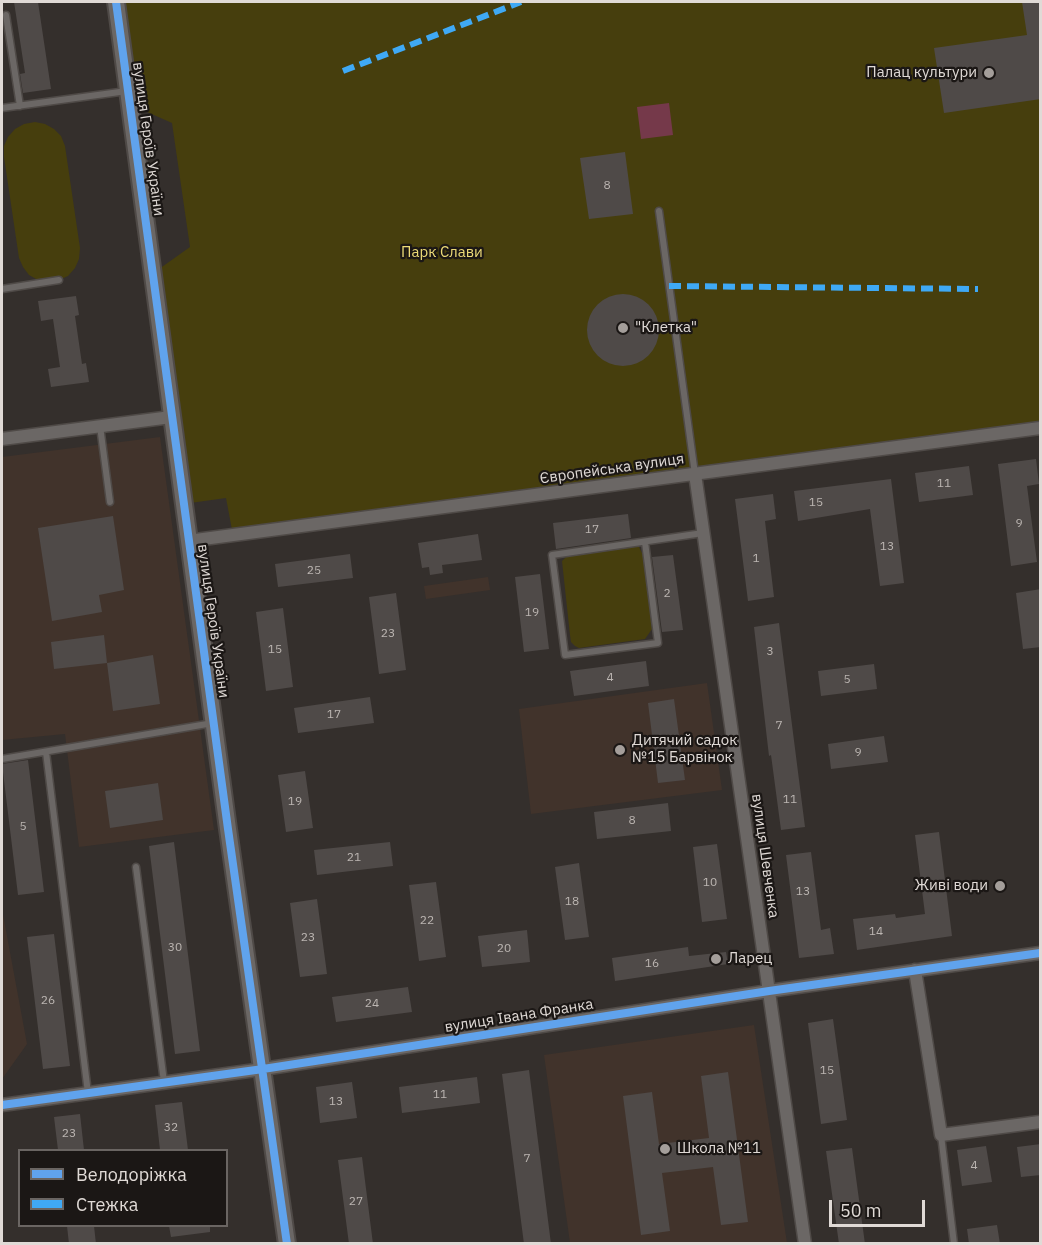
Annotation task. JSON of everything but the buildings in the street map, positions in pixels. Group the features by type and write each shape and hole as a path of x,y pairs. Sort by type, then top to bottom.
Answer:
{"street":[{"name":"вулиця Героїв України","path":"116,2 213,723 287,1244"},
{"path":"2,440 171,417"},
{"name":"Європейська вулиця","path":"188,541 1041,428"},
{"name":"вулиця Шевченка","path":"695,474 805,1244"},
{"name":"вулиця Івана Франка","path":"2,1105 263,1069 769,991 1041,953"},
{"path":"915,970 941,1135 1041,1122"}],"lane":[{"path":"6,15 20,106"},
{"path":"2,108 128,90"},
{"path":"659,211 695,474"},
{"path":"2,289 58,280"},
{"path":"100,426 110,502"},
{"path":"645,542 658,643 565,655 552,555 704,533"},
{"path":"2,759 213,723"},
{"path":"46,752 88,1093"},
{"path":"136,867 164,1082"},
{"path":"941,1135 954,1244"}],"shaded area":[{"path":"669,103 673,135 641,139 637,107"},
{"path":"160,437 214,830 79,847 65,734 2,740 2,457"},
{"path":"488,577 490,590 426,599 424,586"},
{"name":"Дитячий садок №15 Барвінок","path":"707,683 722,790 531,814 519,709"},
{"path":"2,909 27,1044 2,1079"},
{"name":"Школа №11","path":"754,1025 787,1243 570,1243 544,1055"}],"green space":[{"name":"Парк Слави","path":"117,2 1040,2 1040,428 233,535 226,498 183,504 152,274 190,247 172,123 129,104"},
{"path":"35,122 54,129 61,136 65,146 80,248 79,259 68,276 48,282 29,275 19,258 4,157 4,146 15,129"},
{"path":"639,547 643,555 652,629 645,639 579,648 575,646 571,642 562,561 568,555"}],"marked path":[{"path":"343,71 521,2"},
{"path":"669,286 978,289"}],"cycle path":[{"path":"116,2 228,829 287,1244"},
{"path":"2,1105 263,1069 769,991 1040,953"}],"place":[{"name":"Палац культури","path":"989,73"},
{"name":"\"Клетка\"","path":"623,328"},
{"name":"Дитячий садок №15 Барвінок","path":"620,750"},
{"name":"Живі води","path":"1000,886"},
{"name":"Ларец","path":"716,959"},
{"name":"Школа №11","path":"665,1149"}]}
